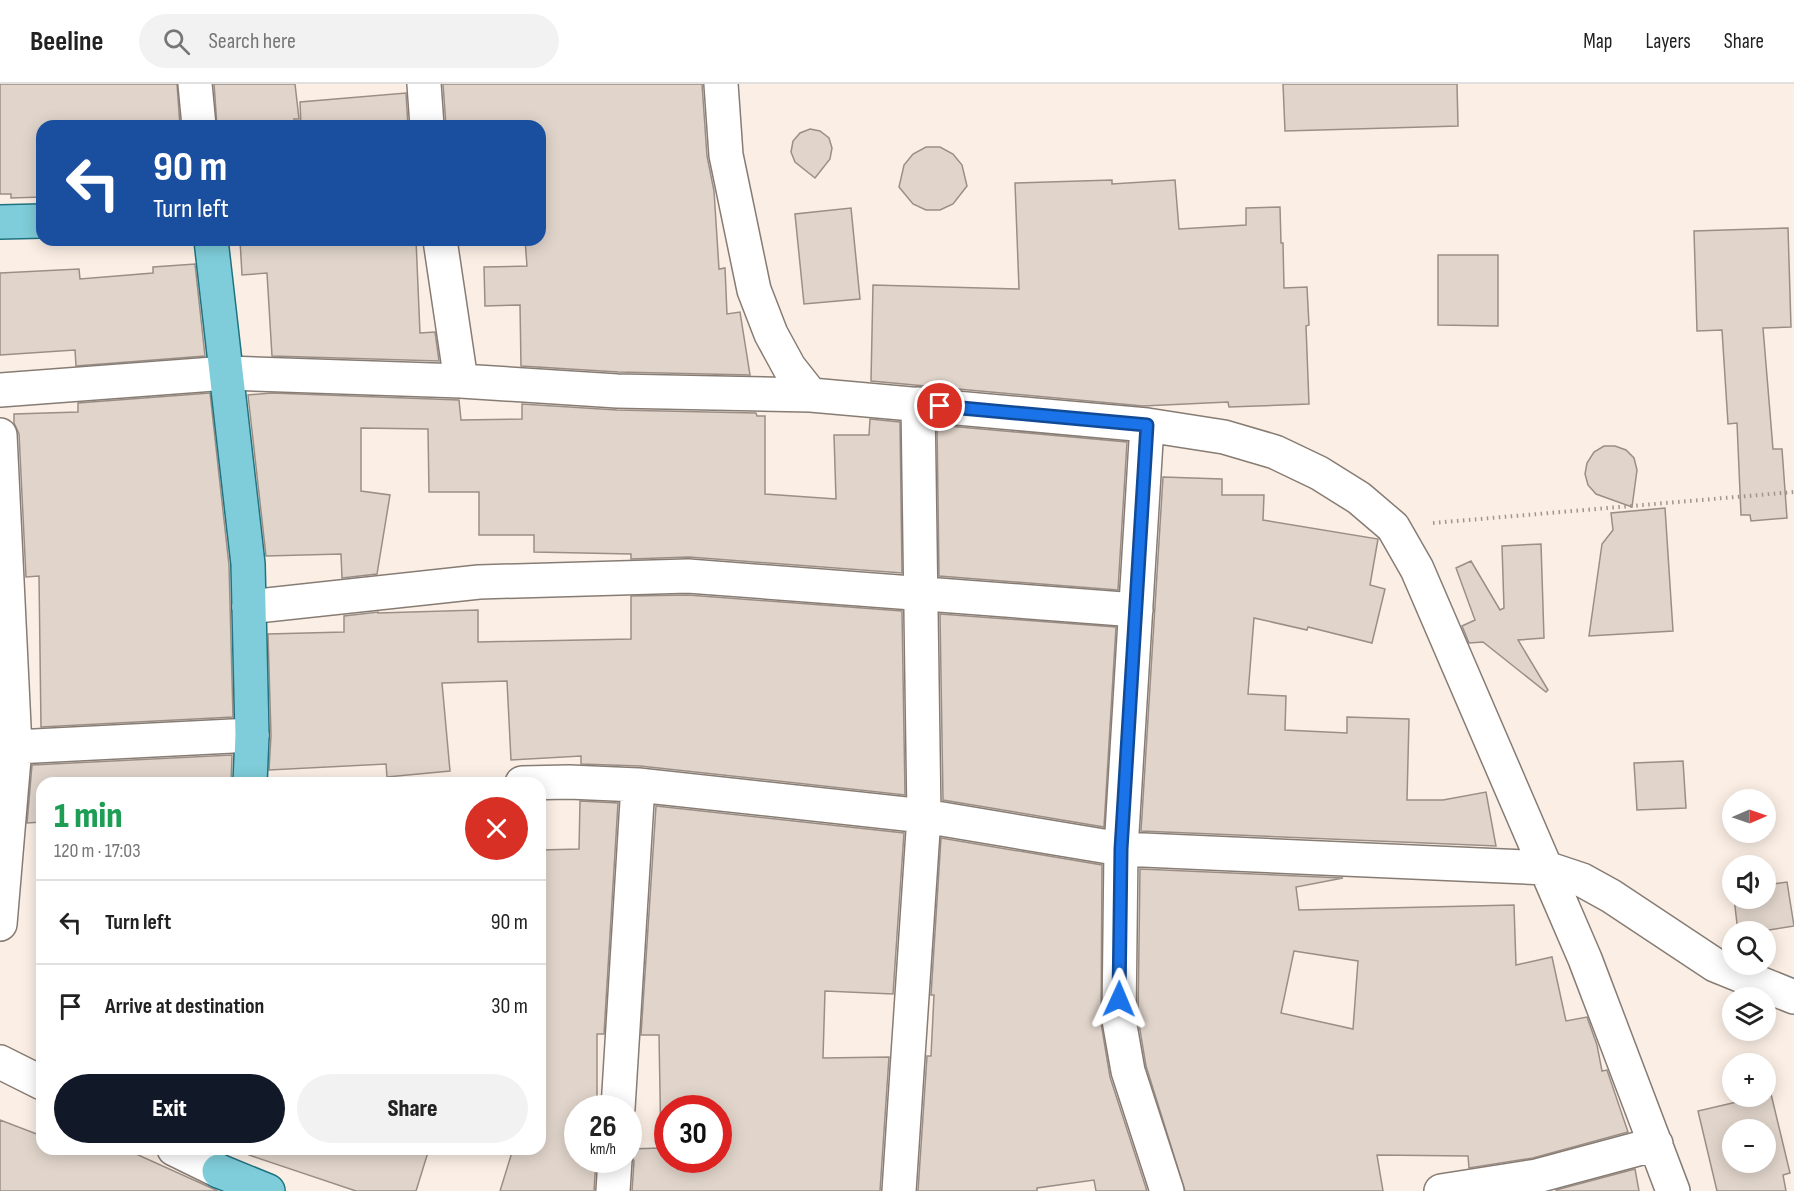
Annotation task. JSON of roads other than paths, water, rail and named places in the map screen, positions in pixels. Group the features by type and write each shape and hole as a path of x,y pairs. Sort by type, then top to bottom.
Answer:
{"main road":[{"path":"0,222 36,221"},
{"path":"212,246 248,564 252,735 250,777"},
{"path":"218,1170 268,1191"}],"street":[{"path":"195,84 199,120"},
{"path":"424,84 427,120"},
{"path":"721,84 726,155 754,290 771,334 811,395"},
{"path":"441,246 461,381"},
{"path":"0,390 227,373 461,381 617,392 811,395 1147,425 1224,436 1275,452 1318,472 1359,498 1393,527 1417,569 1585,959 1673,1191"},
{"path":"899,1191 924,816 918,404"},
{"path":"1147,425 1121,849 1119,1020 1128,1071 1167,1191"},
{"path":"0,435 15,747 0,924"},
{"path":"249,607 479,582 688,576 1136,610"},
{"path":"15,747 252,735"},
{"path":"546,782 638,785 924,816 1121,849 1546,868 1582,880 1611,896 1715,965 1794,997"},
{"path":"619,1095 638,785"},
{"path":"0,1062 36,1080"},
{"path":"1441,1191 1538,1184 1656,1144"},
{"path":"187,1155 218,1170"},
{"path":"613,1191 614,1173"}]}
